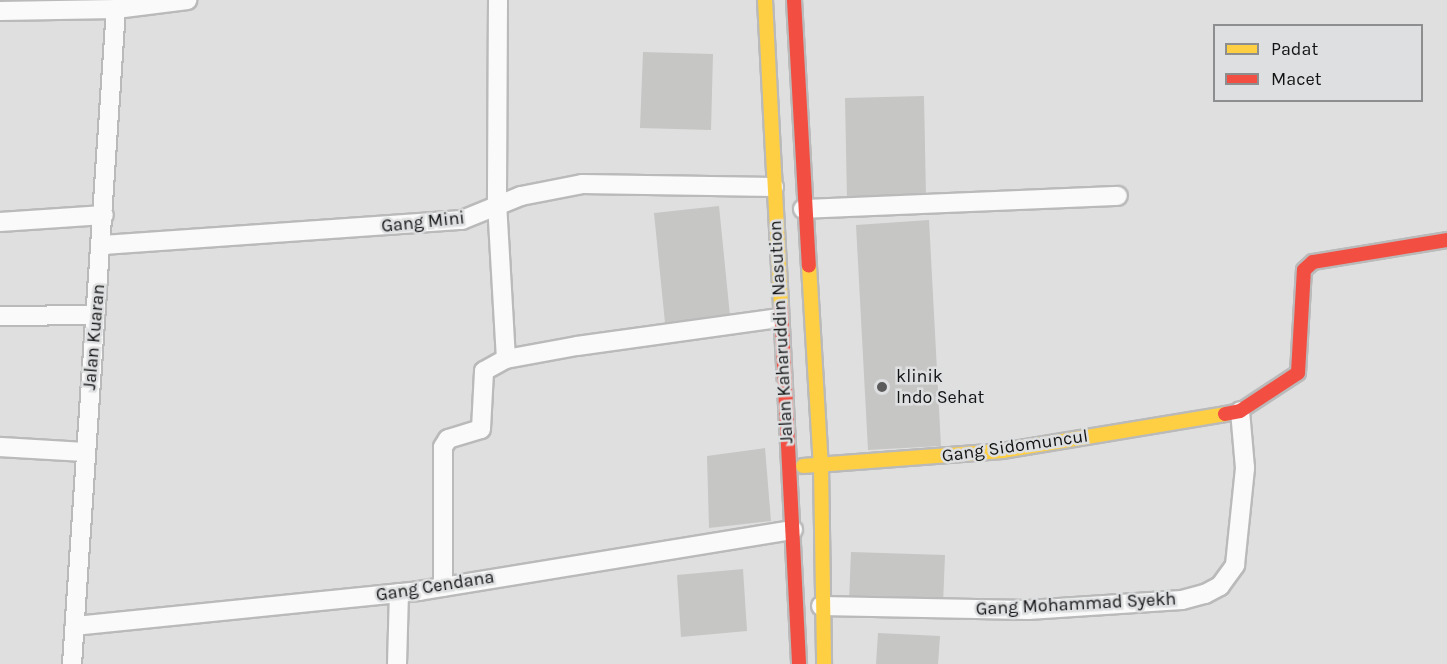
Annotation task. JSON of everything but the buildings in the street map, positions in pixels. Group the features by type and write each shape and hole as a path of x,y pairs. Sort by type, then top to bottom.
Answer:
{"main road":[{"name":"Jalan Kaharuddin Nasution","path":"765,0 778,318 799,664"},
{"name":"Jalan Kaharuddin Nasution","path":"794,0 803,209 821,466 821,606 824,664"},
{"path":"1240,411 1298,373 1304,270 1313,262 1447,240"},
{"name":"Gang Sidomuncul","path":"788,465 821,466 1002,451 1240,411"}],"street":[{"path":"0,12 116,9 187,0"},
{"path":"498,0 497,204 506,359"},
{"name":"Jalan Kuaran","path":"72,664 84,452 103,245 116,9"},
{"name":"Gang Mini","path":"103,245 462,220 497,204 582,184 774,187"},
{"path":"803,209 1118,196"},
{"path":"0,222 104,215"},
{"path":"0,316 95,315"},
{"path":"443,587 443,447 448,439 481,429 480,377 506,359 778,318"},
{"name":"Gang Mohammad Syekh","path":"821,606 1028,610 1182,600 1205,594 1220,586 1235,565 1245,468 1240,411"},
{"path":"0,447 84,452"},
{"name":"Gang Cendana","path":"75,626 399,593 792,530"},
{"path":"397,664 399,593"}],"traffic: slow":[{"path":"765,0 781,307"},
{"path":"809,266 821,466 824,664"},
{"path":"803,466 1002,451 1225,414"}],"traffic: jam":[{"path":"794,0 809,266"},
{"path":"1225,414 1240,411 1298,373 1304,270 1313,262 1447,240"},
{"path":"781,307 799,664"}],"place":[{"name":"klinik Indo Sehat","path":"882,387"}]}
